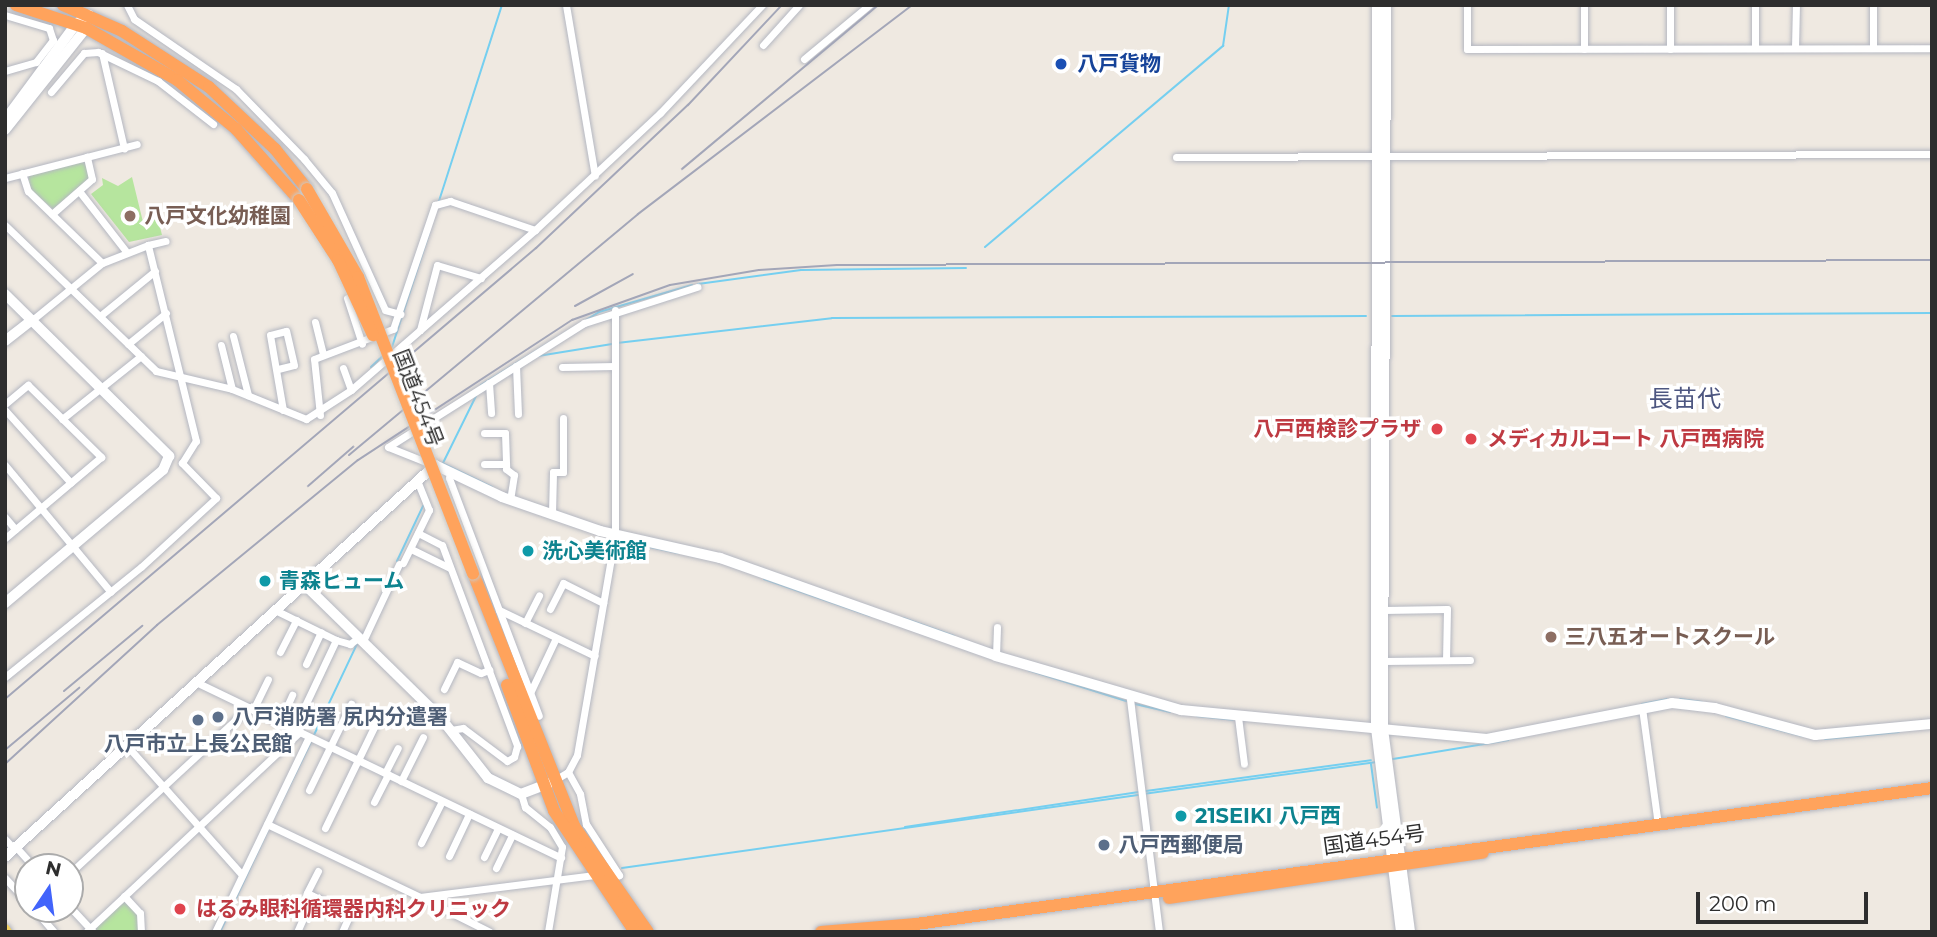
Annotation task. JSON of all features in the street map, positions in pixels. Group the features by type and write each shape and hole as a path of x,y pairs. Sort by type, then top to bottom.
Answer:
{"highway":[{"name":"国道454号","path":"16,5 86,18"},
{"name":"国道454号","path":"63,5 209,87 267,140 358,277 548,783 593,874 635,932"},
{"name":"国道454号","path":"548,783 608,879 648,932"},
{"name":"国道454号","path":"821,932 917,929 1932,788"},
{"name":"国道454号","path":"1658,824 1932,796"}],"street":[{"path":"127,5 134,19 236,89 304,159 332,193 385,310 400,314"},
{"path":"566,5 594,176"},
{"path":"5,225 156,371 232,389 306,419 320,415 481,278 594,176 762,5"},
{"path":"763,45 799,5"},
{"path":"804,59 869,5"},
{"path":"1377,5 1384,661 1379,729"},
{"path":"1385,5 1379,156 1379,729 1396,861 1401,932"},
{"path":"1467,5 1467,49 1932,48"},
{"path":"1584,5 1584,49"},
{"path":"1670,5 1670,49"},
{"path":"1755,5 1755,48"},
{"path":"1796,5 1796,48"},
{"path":"1873,5 1873,48"},
{"path":"5,15 49,28 53,40 36,62 5,71"},
{"path":"5,120 86,18"},
{"path":"5,130 86,18"},
{"path":"51,92 84,53 102,53 158,81 213,124"},
{"path":"102,53 124,148"},
{"path":"5,178 137,145"},
{"path":"1176,157 1932,154"},
{"path":"52,214 92,179 87,157"},
{"path":"22,173 28,191 102,263"},
{"path":"79,191 125,250"},
{"path":"320,415 313,364 323,353 362,344 393,329 435,205 450,201 535,230"},
{"path":"5,239 13,233"},
{"path":"5,341 102,263 125,250 166,241"},
{"path":"5,677 111,592 216,498 182,463 196,441 148,245"},
{"path":"421,330 438,265 481,278"},
{"path":"100,316 155,271"},
{"path":"698,287 614,310 516,366 388,447 451,471 510,499 615,536 720,558 996,656 1130,699 1238,717 1487,739 1642,708 1699,705 1815,735 1932,724"},
{"path":"5,294 167,451 169,461 5,603"},
{"path":"347,298 362,344"},
{"path":"521,794 568,772 577,755 615,536 614,310"},
{"path":"128,344 166,313"},
{"path":"315,322 323,353"},
{"path":"278,369 294,365 286,331 270,335 284,410"},
{"path":"233,336 248,396"},
{"path":"221,345 232,389"},
{"path":"62,419 141,356"},
{"path":"516,366 518,414"},
{"path":"562,367 615,366"},
{"path":"343,368 351,390"},
{"path":"489,383 491,413"},
{"path":"5,404 28,385 101,457 5,538"},
{"path":"5,410 71,483"},
{"path":"552,514 553,472 563,472 563,418"},
{"path":"484,433 505,433 506,464 514,475 510,499"},
{"path":"484,464 506,464"},
{"path":"5,857 129,748 435,465"},
{"path":"5,466 111,592"},
{"path":"451,471 449,478 539,716"},
{"path":"277,611 336,640 350,643 361,639 411,549 429,510 418,482"},
{"path":"5,517 15,529"},
{"path":"418,533 442,545 517,746 514,757 507,761 463,728 452,730"},
{"path":"411,549 450,568"},
{"path":"550,609 563,583 603,603"},
{"path":"305,585 452,730 488,778 521,794 525,807 553,831 561,858 548,932"},
{"path":"525,623 539,595"},
{"path":"1383,610 1447,609 1446,660"},
{"path":"499,610 595,656"},
{"path":"280,652 296,620"},
{"path":"996,656 997,627"},
{"path":"306,664 321,632"},
{"path":"530,693 556,638"},
{"path":"89,931 297,730 336,640"},
{"path":"1384,661 1470,660"},
{"path":"444,689 457,662 481,673 489,670"},
{"path":"84,860 251,708 268,679"},
{"path":"198,683 561,858"},
{"path":"280,722 292,695"},
{"path":"1130,699 1159,932"},
{"path":"309,790 351,704"},
{"path":"1642,708 1658,824"},
{"path":"325,828 379,717"},
{"path":"1238,717 1244,764"},
{"path":"401,781 423,737"},
{"path":"215,932 311,738"},
{"path":"129,748 242,875"},
{"path":"374,802 398,748"},
{"path":"568,772 580,794 586,824 619,875 608,879"},
{"path":"421,843 442,801"},
{"path":"449,856 469,814"},
{"path":"267,824 491,932"},
{"path":"484,857 498,828"},
{"path":"496,868 512,835"},
{"path":"5,839 20,853"},
{"path":"1396,861 1410,932"},
{"path":"317,871 307,893 350,914 342,932"},
{"path":"420,897 593,874"},
{"path":"124,896 140,913 141,932"},
{"path":"297,932 304,916"}],"green space":[{"path":"85,160 89,178 53,209 31,190 28,174"},
{"path":"132,177 143,222 158,219 162,235 129,242 91,194 103,185 102,178 118,186"},
{"path":"124,900 139,914 140,932 97,932 95,927"}],"waterway":[{"path":"439,201 502,5"},
{"path":"985,247 1223,46 1229,5"},
{"path":"392,347 429,233"},
{"path":"698,284 801,270 966,268"},
{"path":"481,385 599,312 692,285"},
{"path":"1392,316 1932,313"},
{"path":"617,343 832,318 1366,316"},
{"path":"538,356 612,344"},
{"path":"371,367 383,356"},
{"path":"443,463 476,396"},
{"path":"444,464 492,487"},
{"path":"397,561 423,506"},
{"path":"636,544 678,553"},
{"path":"764,579 870,616"},
{"path":"903,618 954,636"},
{"path":"314,735 358,642"},
{"path":"1028,670 1126,701"},
{"path":"1642,704 1667,699"},
{"path":"1680,699 1702,702"},
{"path":"1135,704 1170,712"},
{"path":"1197,716 1233,720"},
{"path":"1726,716 1802,736"},
{"path":"1825,739 1899,732"},
{"path":"271,823 312,740"},
{"path":"1393,759 1508,740"},
{"path":"1146,791 1371,760"},
{"path":"1143,794 1377,762"},
{"path":"1371,764 1377,808"},
{"path":"905,827 1140,792"},
{"path":"622,868 1138,795"},
{"path":"220,932 269,828"}],"railway":[{"path":"5,699 536,248 688,105 782,5"},
{"path":"682,169 878,5"},
{"path":"349,455 638,214 912,5"},
{"path":"5,764 157,625 358,460 572,320 670,285 759,270 837,265 1932,260"},
{"path":"575,306 633,274"},
{"path":"308,486 353,447"},
{"path":"64,691 142,626"},
{"path":"5,750 79,688"}],"place":[{"name":"八戸貨物","path":"1061,64"},
{"name":"八戸文化幼稚園","path":"130,216"},
{"name":"八戸西検診プラザ","path":"1437,429"},
{"name":"メディカルコート 八戸西病院","path":"1471,439"},
{"name":"洗心美術館","path":"528,551"},
{"name":"青森ヒューム","path":"265,581"},
{"name":"三八五オートスクール","path":"1551,637"},
{"name":"八戸消防署 尻内分遣署","path":"218,717"},
{"name":"八戸市立上長公民館","path":"198,720"},
{"name":"21SEIKI 八戸西","path":"1181,816"},
{"name":"八戸西郵便局","path":"1104,845"},
{"name":"はるみ眼科循環器内科クリニック","path":"180,909"}],"district":[{"name":"長苗代","path":"1685,399"}]}
